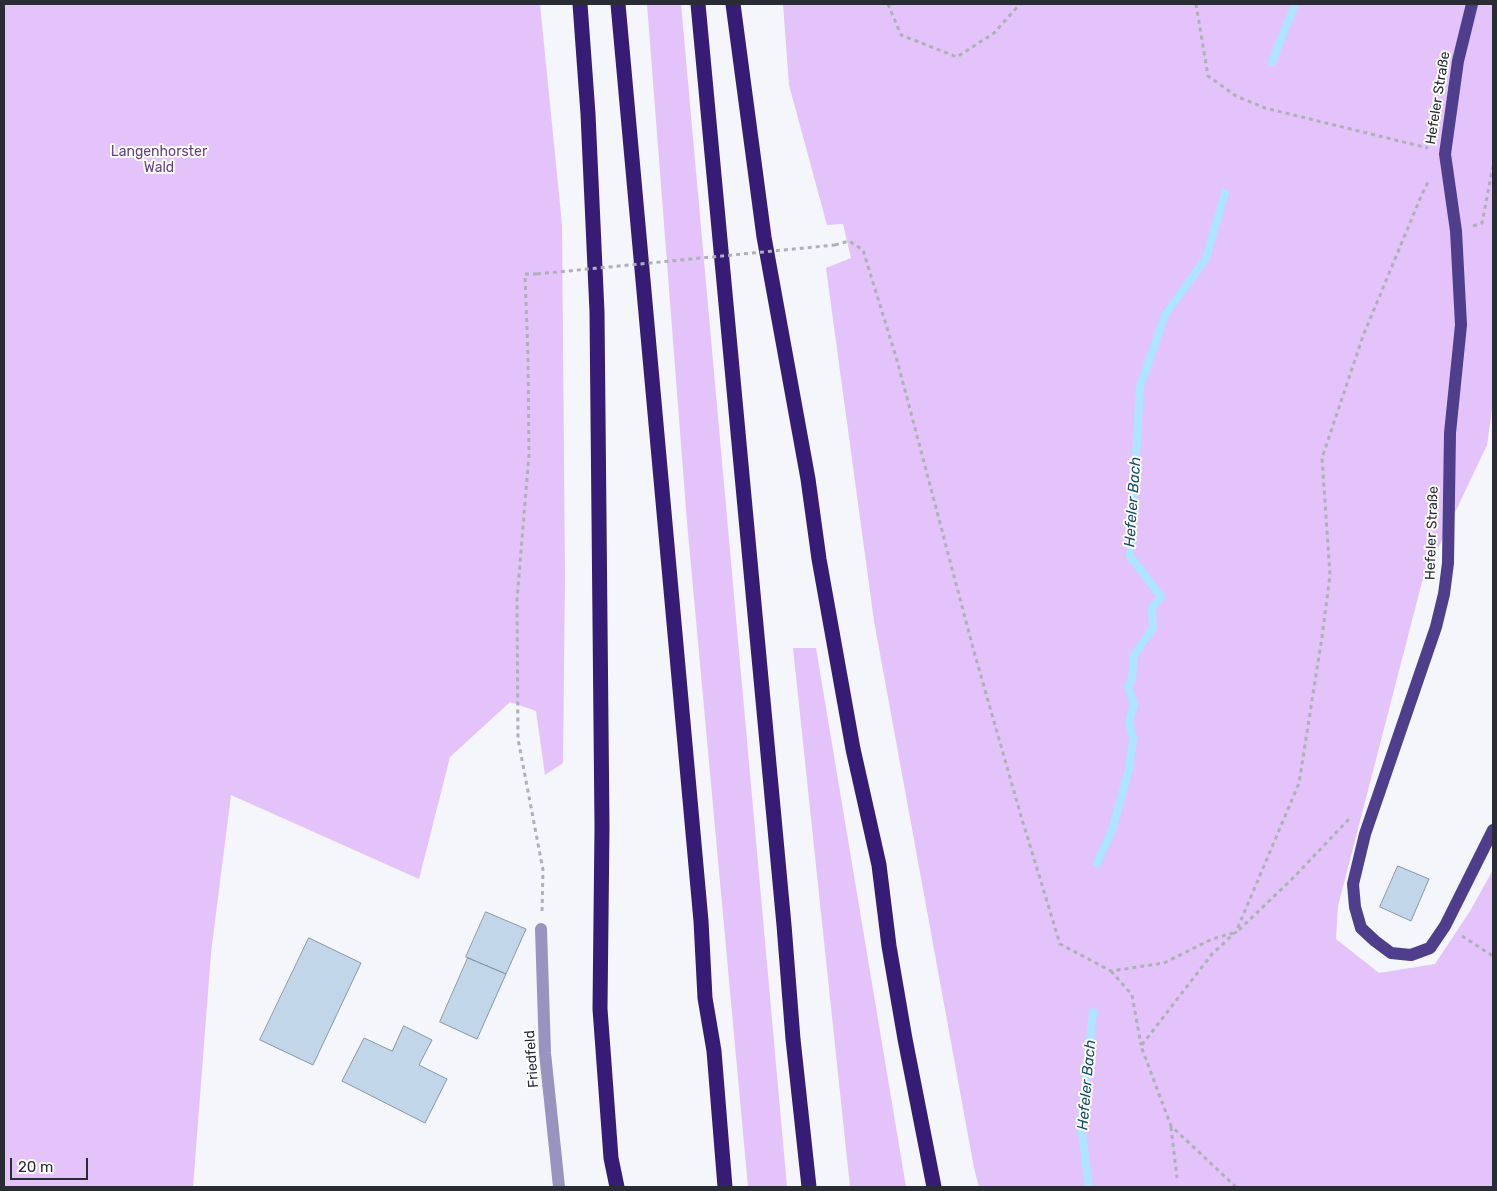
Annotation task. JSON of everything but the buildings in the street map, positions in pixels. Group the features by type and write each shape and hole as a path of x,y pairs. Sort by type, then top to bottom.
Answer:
{"highway":[{"path":"580,4 588,114 597,322 602,817 600,1009 612,1158 617,1187"},
{"path":"618,4 700,911 705,998 714,1051 725,1187"},
{"path":"698,4 793,1039 809,1187"},
{"path":"732,4 764,237 808,479 819,559 854,748 879,865 889,946 934,1187"}],"main road":[{"name":"Hefeler Straße","path":"1472,4 1458,61 1445,154 1456,231 1461,325 1450,433 1447,571 1436,627 1365,834 1353,884 1354,907 1362,928 1391,953 1411,954 1430,948 1445,926 1493,830"}],"lane":[{"name":"Friedfeld","path":"541,929 545,1053 559,1187"}],"path":[{"path":"888,4 901,35 957,57 994,33 1020,4"},
{"path":"1196,4 1208,76 1236,96 1265,108 1445,154 1422,194 1363,336 1322,458 1330,575 1299,783 1236,932"},
{"path":"1482,223 1493,166"},
{"path":"541,929 543,870 518,739 517,600 529,454 525,274 835,245 849,242 863,250 897,360 971,638 1021,816 1060,944 1112,971 1132,995 1141,1046 1171,1126 1177,1178"},
{"path":"1141,1046 1212,954 1294,877 1352,816"},
{"path":"1445,926 1493,956"},
{"path":"1112,971 1164,963 1212,939 1236,932"},
{"path":"1171,1126 1236,1187"}],"green space":[{"name":"Langenhorster Wald","path":"4,4 540,4 562,224 565,577 563,763 545,775 536,711 510,702 450,757 419,879 231,795 211,953 193,1187 4,1187"},
{"path":"647,4 681,4 787,1187 748,1187 687,522"},
{"path":"783,4 1493,4 1493,402 1487,445 1422,582 1338,906 1336,939 1379,973 1435,964 1470,911 1493,870 1493,1187 979,1187 874,621 826,268 851,258 843,224 827,225 789,85"},
{"path":"793,648 816,648 906,1187 850,1187"}],"waterway":[{"name":"Hefeler Bach","path":"1272,62 1295,4"},
{"name":"Hefeler Bach","path":"1097,863 1112,830 1129,769 1133,738 1129,722 1134,704 1128,687 1132,678 1134,655 1153,628 1152,608 1161,597 1130,556 1140,387 1165,315 1206,258 1225,193"},
{"name":"Hefeler Bach","path":"1089,1187 1081,1125 1093,1012"}]}
